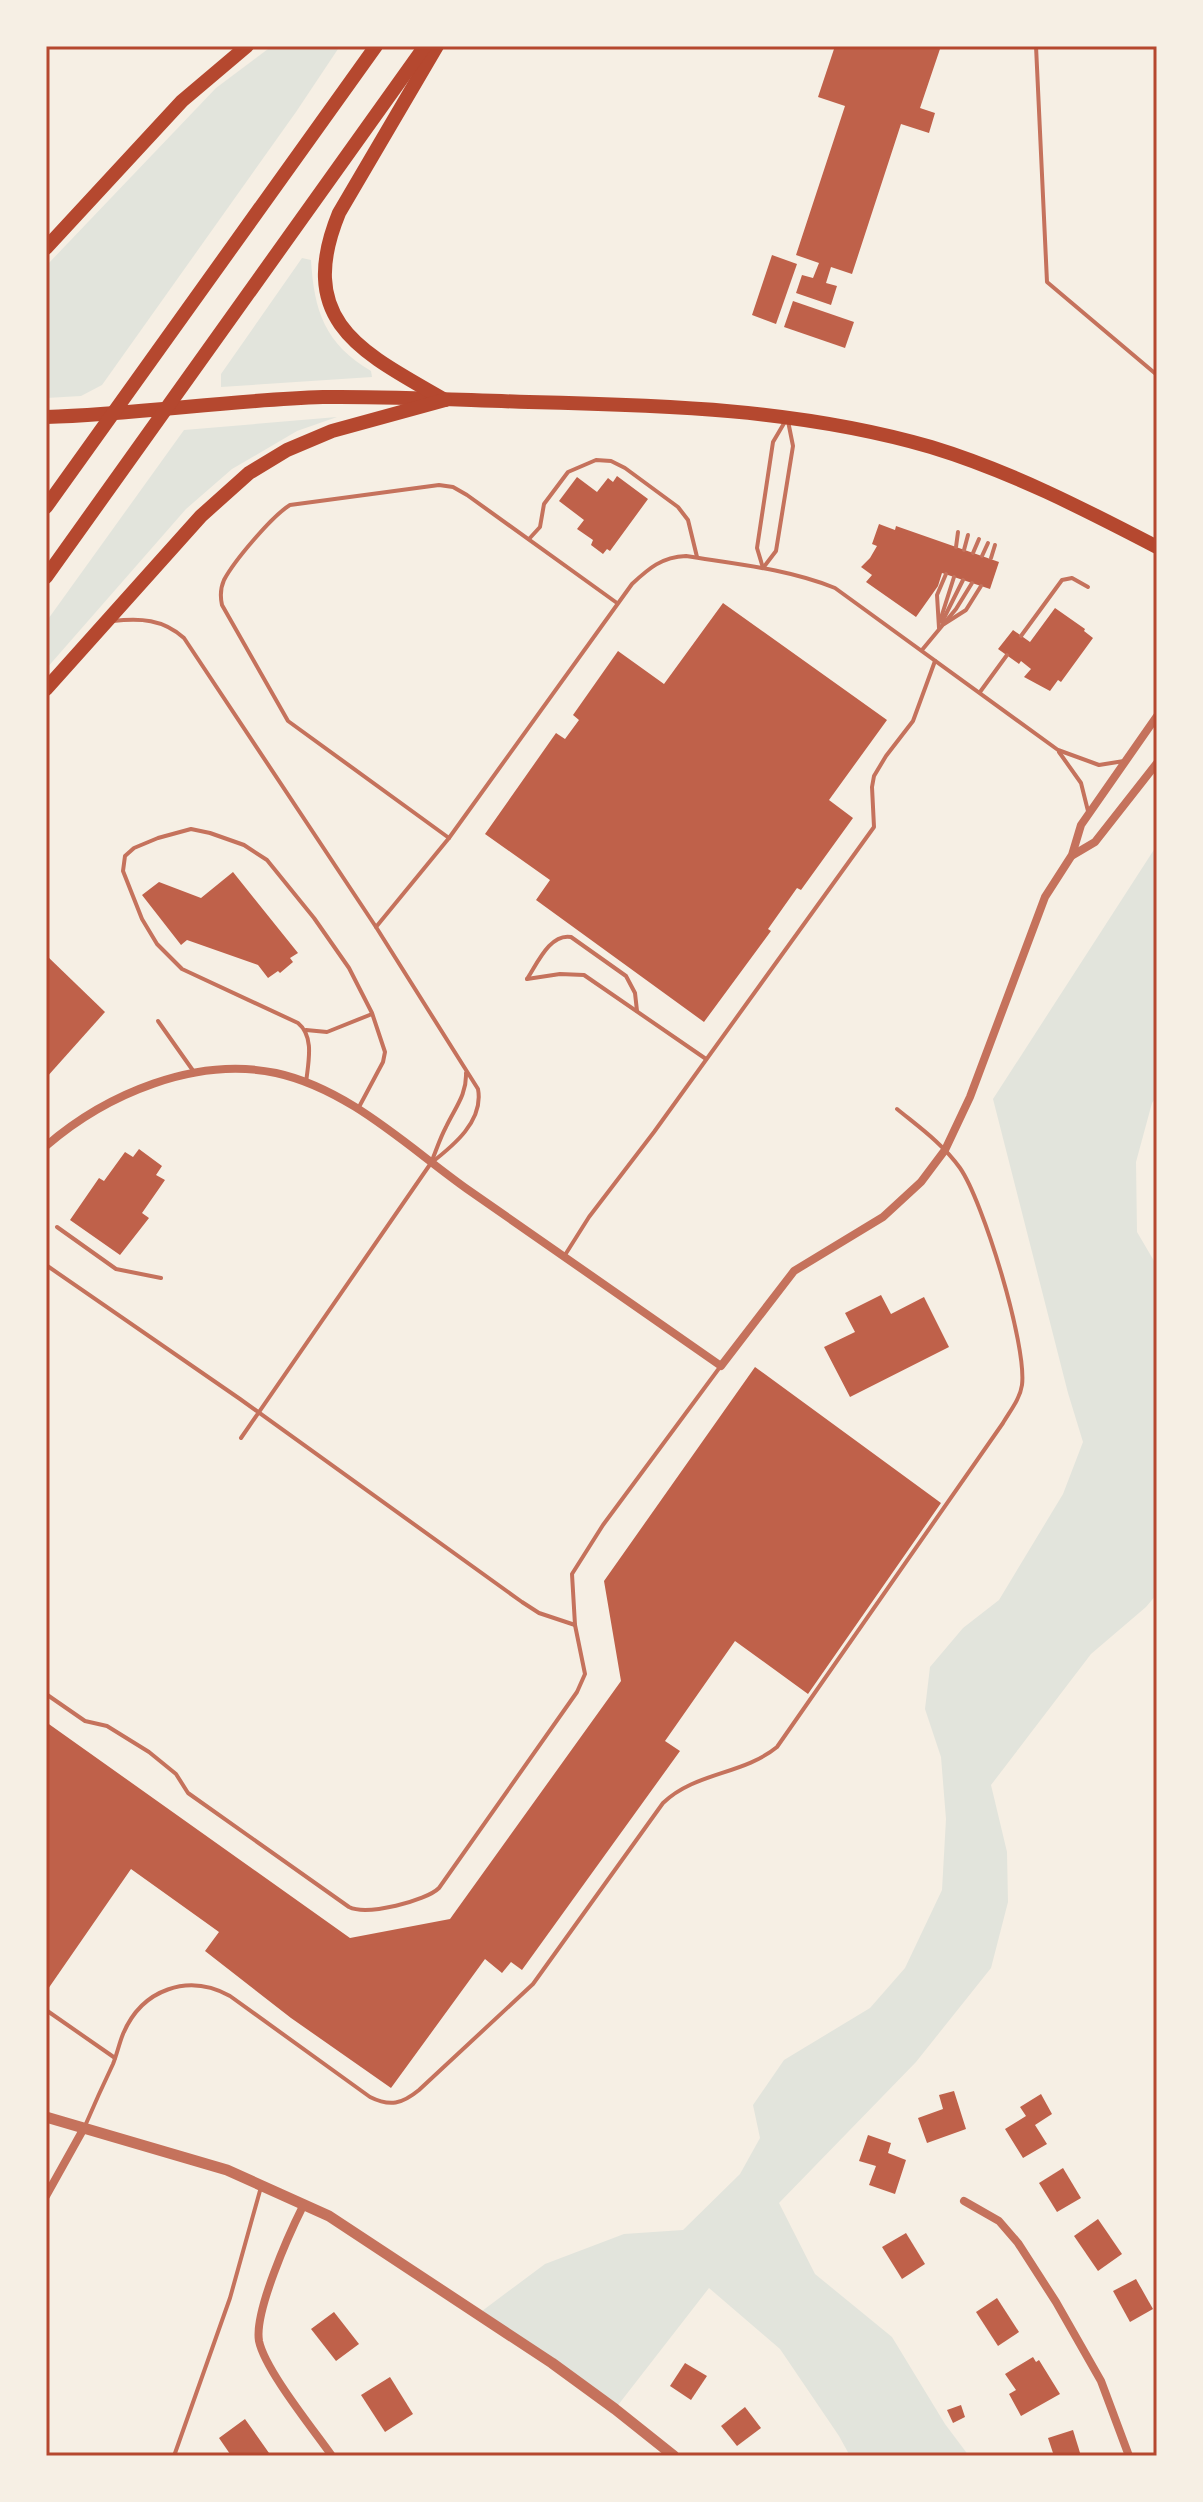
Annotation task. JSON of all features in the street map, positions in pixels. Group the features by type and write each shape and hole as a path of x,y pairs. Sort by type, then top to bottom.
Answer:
{"main road":[{"path":"46,248 182,101 247,46"},
{"path":"46,507 376,46"},
{"path":"46,577 425,46"},
{"path":"437,46 343,205 329,242 325,272 333,312 358,347 445,400"},
{"path":"46,417 112,415 323,397 645,405 787,417 894,438 963,458 1064,500 1157,547"},
{"path":"46,689 216,501 267,461 332,431 445,400"}],"street":[{"path":"46,1146 77,1121 114,1100 155,1084 195,1074 259,1071 306,1083 358,1109 721,1366 794,1271 883,1217 921,1182 945,1150 970,1097 1036,917 1072,855 1081,825 1157,716"},
{"path":"1072,855 1095,842 1157,763"},
{"path":"46,2117 189,2157 262,2185 329,2216 527,2347 615,2409 674,2456"},
{"path":"46,2196 84,2128"},
{"path":"964,2201 999,2221 1018,2243 1101,2381 1129,2456"},
{"path":"303,2206 262,2310 259,2339 268,2364 332,2456"}],"lane":[{"path":"1036,46 1047,282 1157,375"},
{"path":"763,568 776,551 793,446 787,417"},
{"path":"763,568 757,548 773,442 787,417"},
{"path":"529,539 540,527 544,504 568,472 596,460 611,461 678,507 688,520 697,557"},
{"path":"449,838 288,721 222,605 221,588 225,578 278,513 290,505 421,486 453,487 617,603"},
{"path":"956,547 958,532"},
{"path":"964,550 968,535"},
{"path":"973,553 979,539"},
{"path":"982,556 988,543"},
{"path":"991,558 995,545"},
{"path":"376,927 449,838 632,584 658,562 675,556 763,568 812,579 835,588 1058,750 1099,765 1125,760"},
{"path":"939,628 937,595 946,574"},
{"path":"939,628 943,605 954,577"},
{"path":"1021,636 1062,580 1072,578 1088,587"},
{"path":"939,628 963,580"},
{"path":"922,650 956,609 972,583"},
{"path":"939,628 966,610 981,586"},
{"path":"106,621 148,620 174,629 184,638 376,927 478,1089 477,1109 458,1141 431,1163"},
{"path":"980,693 1007,655"},
{"path":"563,1257 874,827 874,776 913,721 935,660"},
{"path":"1058,750 1081,783 1089,814"},
{"path":"306,1083 309,1040 306,1030 298,1023 182,969 157,944 142,919 123,871 125,856 134,848 191,829 244,845 267,860 349,968 372,1013 385,1052 383,1062 358,1109"},
{"path":"637,1011 635,993 626,976 571,937 558,938 527,979 560,974 584,975 706,1059"},
{"path":"306,1030 327,1032 372,1013"},
{"path":"158,1021 195,1074"},
{"path":"241,1438 431,1163 444,1129 463,1097 466,1070"},
{"path":"84,2128 123,2033 140,2008 163,1992 202,1984 230,1996 370,2097 390,2104 401,2103 533,1984 663,1803 686,1785 754,1763 777,1747 995,1435 1020,1393 1022,1355 1006,1293 972,1189 945,1150 897,1109"},
{"path":"57,1227 116,1269 161,1278"},
{"path":"46,1265 522,1602 539,1613 575,1625"},
{"path":"46,1694 85,1721 107,1726 149,1752 176,1774 188,1793 349,1907 362,1911 433,1894 583,1682 584,1664 570,1582 576,1565 721,1366"},
{"path":"46,2010 115,2058"},
{"path":"174,2456 230,2298 262,2185"}],"shaded area":[{"path":"272,46 340,46 102,385 81,396 46,398 46,266 216,88"},
{"path":"302,258 311,260 315,295 325,324 343,349 371,371 372,377 221,387 221,374"},
{"path":"337,417 297,431 232,469 186,509 46,669 46,622 184,430"},
{"path":"1157,845 1157,1096 1152,1103 1136,1162 1137,1232 1157,1266 1157,1594 1091,1654 991,1785 1007,1852 1008,1902 991,1968 916,2062 779,2203 815,2274 892,2337 945,2424 969,2456 850,2456 780,2349 709,2288 615,2409 478,2314 545,2264 624,2234 683,2230 740,2174 760,2138 753,2105 784,2060 870,2008 905,1968 942,1890 946,1819 941,1757 925,1709 930,1667 963,1628 999,1600 1063,1494 1083,1442 993,1099"}],"building":[{"path":"835,46 941,46 920,108 935,113 929,133 901,124 852,274 831,267 826,283 837,286 831,305 796,293 802,275 813,278 819,263 796,255 845,106 818,97"},
{"path":"772,255 797,264 776,324 752,315"},
{"path":"793,301 854,322 845,348 784,327"},
{"path":"617,476 648,499 610,551 607,549 603,554 591,545 593,540 577,529 584,520 559,501 577,477 597,492 608,478 613,482"},
{"path":"879,524 895,530 896,526 999,562 990,589 942,573 938,586 916,617 866,582 872,575 861,567 877,546 872,544"},
{"path":"723,603 887,720 829,800 853,818 801,890 797,888 768,929 771,931 704,1022 536,900 550,880 485,834 556,733 565,739 579,720 573,715 618,651 664,684"},
{"path":"1055,608 1093,638 1061,682 1058,680 1050,691 1024,677 1031,669 998,649 1013,630 1030,642"},
{"path":"233,872 298,953 290,958 293,962 280,973 278,971 268,978 258,965 187,940 181,945 142,895 159,882 201,898"},
{"path":"46,955 105,1012 46,1078"},
{"path":"139,1149 162,1166 156,1175 165,1180 142,1213 149,1218 120,1255 70,1220 99,1178 104,1181 125,1152 133,1157"},
{"path":"881,1295 891,1314 924,1297 949,1347 850,1397 824,1347 855,1332 845,1313"},
{"path":"755,1367 941,1503 808,1694 735,1641 665,1741 680,1751 522,1970 511,1962 502,1973 485,1959 391,2088 291,2018 205,1951 219,1932 131,1869 48,1989 46,1987 46,1722 350,1938 450,1919 621,1681 604,1581"},
{"path":"954,2091 966,2129 927,2143 918,2118 943,2109 939,2095"},
{"path":"1041,2094 1052,2114 1035,2125 1047,2144 1023,2158 1005,2129 1026,2116 1020,2107"},
{"path":"868,2135 891,2143 888,2153 906,2160 895,2194 869,2185 876,2166 859,2161"},
{"path":"1063,2168 1081,2198 1057,2212 1039,2183"},
{"path":"1098,2219 1122,2254 1098,2271 1074,2236"},
{"path":"906,2233 925,2264 902,2279 882,2247"},
{"path":"1136,2279 1153,2309 1130,2322 1113,2291"},
{"path":"997,2298 1019,2332 998,2346 976,2312"},
{"path":"334,2312 359,2344 336,2361 311,2329"},
{"path":"1033,2357 1036,2362 1039,2360 1060,2394 1021,2416 1009,2394 1016,2390 1005,2374"},
{"path":"685,2363 707,2376 691,2400 670,2386"},
{"path":"390,2377 413,2414 385,2432 361,2395"},
{"path":"961,2405 965,2417 953,2423 947,2410"},
{"path":"745,2407 761,2428 737,2446 721,2426"},
{"path":"245,2419 269,2453 265,2456 227,2456 230,2454 219,2438"},
{"path":"1073,2430 1081,2456 1054,2456 1048,2438"}]}
